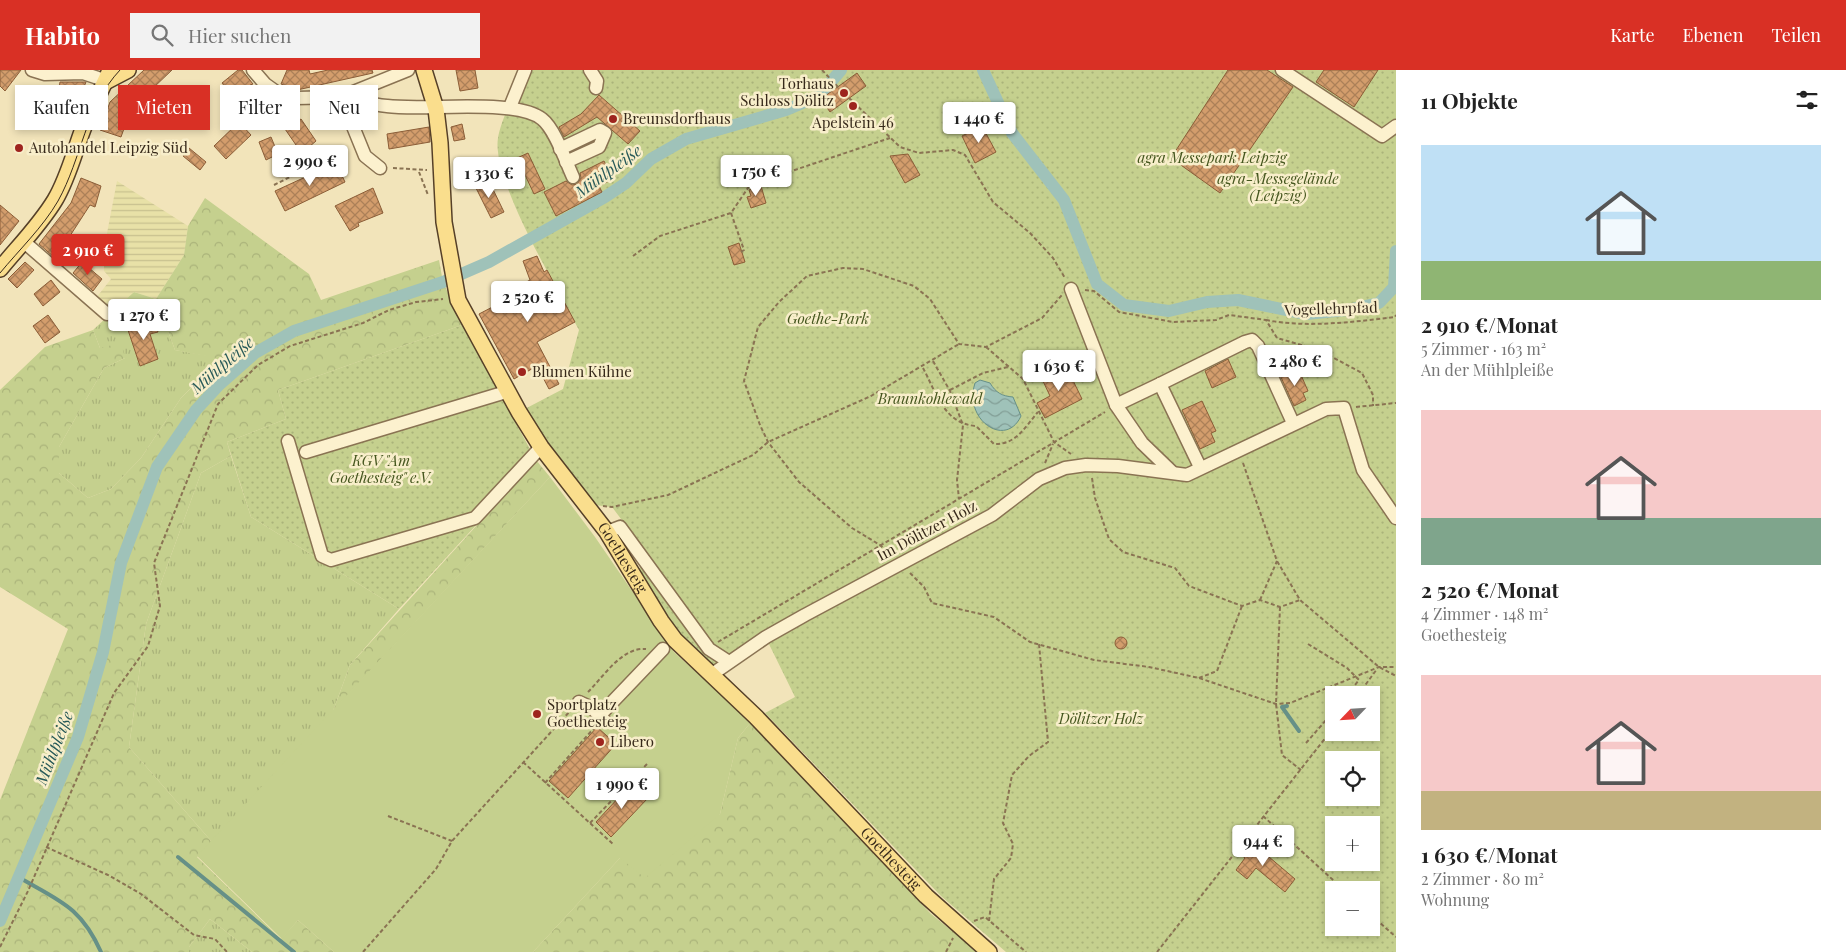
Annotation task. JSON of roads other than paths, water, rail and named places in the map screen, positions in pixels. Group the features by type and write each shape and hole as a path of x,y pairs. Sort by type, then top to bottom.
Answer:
{"main road":[{"path":"0,269 55,201 67,176 96,96 108,75 128,70"},
{"name":"Goethesteig","path":"424,70 436,109 444,222 448,256 456,294 506,392 541,447 607,532 661,621 676,640 710,675 756,717 926,896 989,952"}],"street":[{"path":"32,70 45,74 83,73 108,75"},
{"path":"254,70 265,84 279,94 296,98 310,98"},
{"path":"371,85 408,70"},
{"path":"510,107 525,70"},
{"path":"590,70 596,81 596,88"},
{"path":"1282,70 1382,136 1396,126"},
{"path":"378,104 436,109 510,107 543,120 560,149 573,177"},
{"path":"355,130 366,156 380,168"},
{"path":"560,149 600,130 605,133 599,147 566,162"},
{"path":"23,241 107,314"},
{"path":"1071,289 1116,405 1142,443 1172,472"},
{"path":"1116,405 1252,340 1258,346 1293,423"},
{"path":"1160,384 1200,467"},
{"path":"306,452 506,392"},
{"name":"Im Dölitzer Holz","path":"710,675 805,615 992,515 1039,479 1065,468 1086,465 1188,475 1200,467 1239,451 1293,423 1326,409 1344,408 1363,470 1396,518"},
{"path":"288,440 322,556 331,560 475,518 541,447"},
{"path":"607,532 620,527 708,649 729,662"},
{"path":"579,702 592,708 602,718 663,649"}],"water":[{"path":"980,380 990,383 1000,393 1013,397 1021,416 1014,426 1006,430 997,430 988,426 980,418 975,408 973,396 975,383"}],"waterway":[{"name":"Mühlpleiße","path":"0,921 78,737 103,652 121,563 157,467 196,410 219,385 255,353 294,331 443,282 489,262 605,197 626,183 651,159 686,139 786,110 819,96 841,70"},
{"path":"983,70 1012,133 1064,200 1097,284 1124,305 1169,311 1207,302 1238,300 1306,314 1347,310 1379,303 1394,287 1396,251"},
{"path":"1287,706 1282,707 1299,731"},
{"path":"178,857 294,952"},
{"path":"20,878 58,900 77,915 86,925 101,952"}],"tram line":[{"path":"0,273 38,229 58,201 73,168 91,116 108,84 120,70"}],"place":[{"name":"Torhaus Schloss Dölitz","path":"844,93"},
{"name":"Apelstein 46","path":"853,106"},
{"name":"Breunsdorfhaus","path":"613,119"},
{"name":"Autohandel Leipzig Süd","path":"19,148"},
{"name":"Blumen Kühne","path":"522,372"},
{"name":"Sportplatz Goethesteig","path":"537,714"},
{"name":"Libero","path":"600,742"}],"park label":[{"name":"agra Messepark Leipzig","path":"1212,158"},
{"name":"agra-Messegelände (Leipzig)","path":"1278,188"},
{"name":"Goethe-Park","path":"828,319"},
{"name":"Braunkohlewald","path":"930,399"},
{"name":"KGV \"Am Goethesteig\" e.V.","path":"381,470"},
{"name":"Dölitzer Holz","path":"1101,719"}]}
